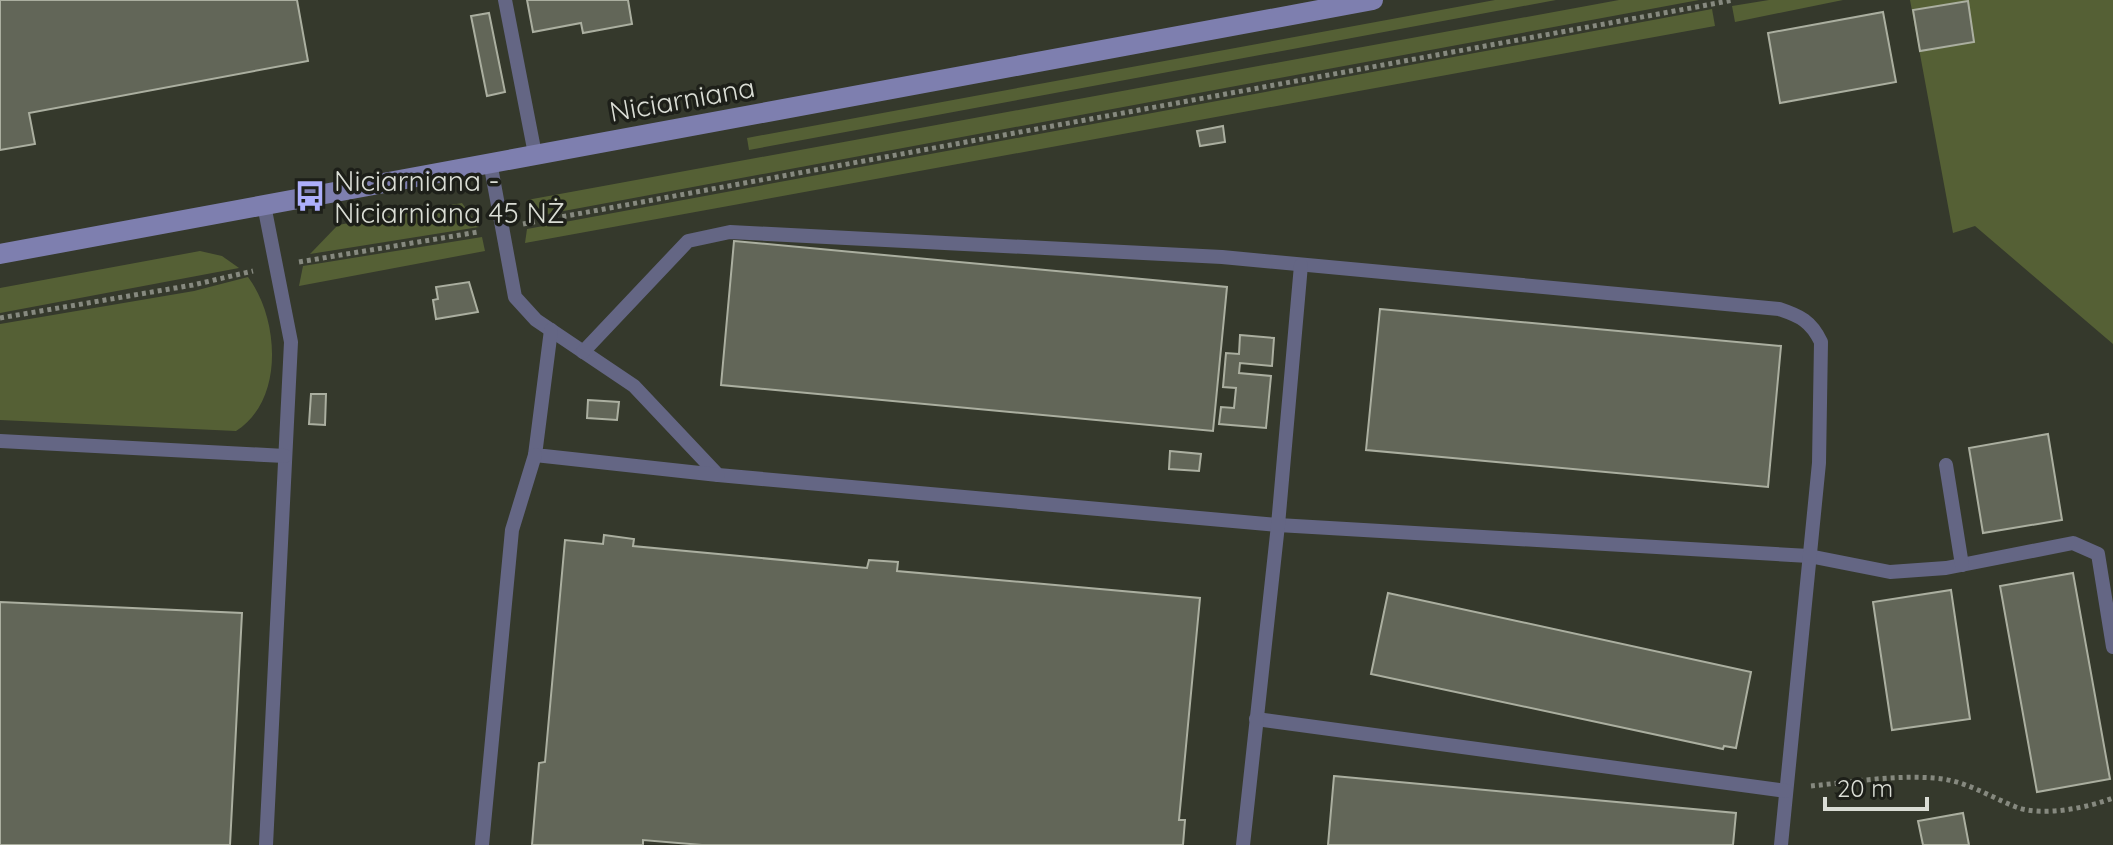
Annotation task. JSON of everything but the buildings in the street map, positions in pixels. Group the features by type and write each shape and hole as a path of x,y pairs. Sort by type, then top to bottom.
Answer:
{"street":[{"name":"Niciarniana","path":"0,254 1373,0"}],"lane":[{"path":"505,0 535,154"},
{"path":"490,162 515,297 551,330 634,386 718,475"},
{"path":"264,205 291,342 266,845"},
{"path":"583,352 688,241 730,232 1222,257 1779,309 1801,316 1814,327 1821,342 1819,463 1781,845"},
{"path":"1243,845 1278,525 1301,265"},
{"path":"482,845 512,530 535,455 551,330"},
{"path":"0,441 285,456"},
{"path":"535,455 718,475 1278,525 1809,556 1890,572 1962,565 2073,543 2098,554 2113,647"},
{"path":"1946,465 1962,565"},
{"path":"1256,719 1786,791"}],"path":[{"path":"526,223 1734,0"},
{"path":"306,260 480,232"},
{"path":"0,318 193,285 244,273"},
{"path":"1786,791 1874,780 1935,778 1972,785 2019,808 2095,805 2113,798"}],"green space":[{"path":"1495,0 1556,0 749,150 747,138"},
{"path":"1619,0 1699,0 526,218 527,200"},
{"path":"1769,0 1843,0 1735,22 1732,6"},
{"path":"1910,0 2113,0 2113,344 1975,226 1953,233"},
{"path":"1712,9 1715,26 525,243 527,229"},
{"path":"462,203 479,227 310,254 338,225"},
{"path":"482,237 485,251 299,286 303,266"},
{"path":"200,251 222,256 239,268 0,313 0,288"},
{"path":"248,277 266,314 272,358 270,379 263,400 252,417 236,431 0,420 0,324 194,291"}],"place":[{"name":"Niciarniana - Niciarniana 45 NŻ","path":"310,196"}]}
